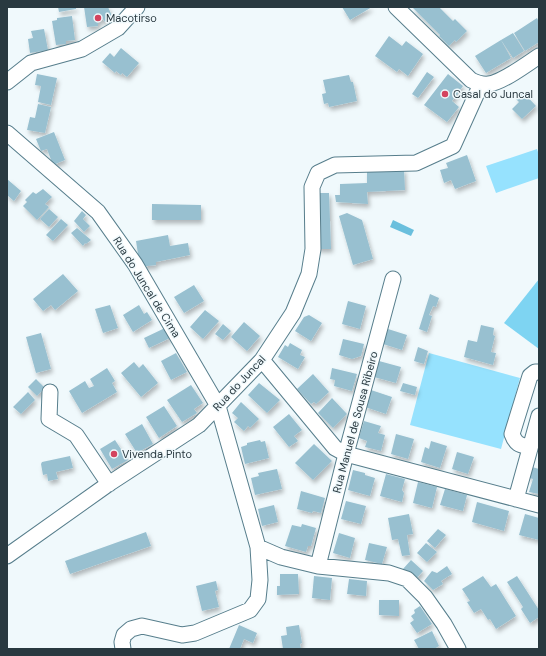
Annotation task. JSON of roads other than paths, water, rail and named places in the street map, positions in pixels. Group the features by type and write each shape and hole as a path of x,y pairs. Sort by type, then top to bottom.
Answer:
{"street":[{"path":"7,82 31,63 82,48 118,28 138,7"},
{"path":"396,7 471,80 480,84 490,84 500,80 539,56"},
{"name":"Rua do Juncal","path":"7,556 109,484 198,425 262,360 293,313 309,274 313,249 312,187 318,173 335,165 416,163 453,146 480,84"},
{"name":"Rua do Juncal de Cima","path":"7,133 98,212 135,264 218,406 258,548 260,586 258,599 250,610 195,633 189,634 182,635 142,626 131,629 124,635 122,642 123,649"},
{"name":"Rua Manuel de Sousa Ribeiro","path":"318,566 346,454 393,279"},
{"path":"262,360 335,448 346,454 539,505"},
{"path":"530,447 520,445 515,441 512,434 530,376 535,372 539,372"},
{"path":"50,392 49,419 76,434 109,484"},
{"path":"516,499 539,416"},
{"path":"258,548 281,557 318,566 389,573 407,579 426,597 458,649"}],"place":[{"name":"Macotirso","path":"98,18"},
{"name":"Casal do Juncal","path":"445,94"},
{"name":"Vivenda Pinto","path":"114,454"}]}
